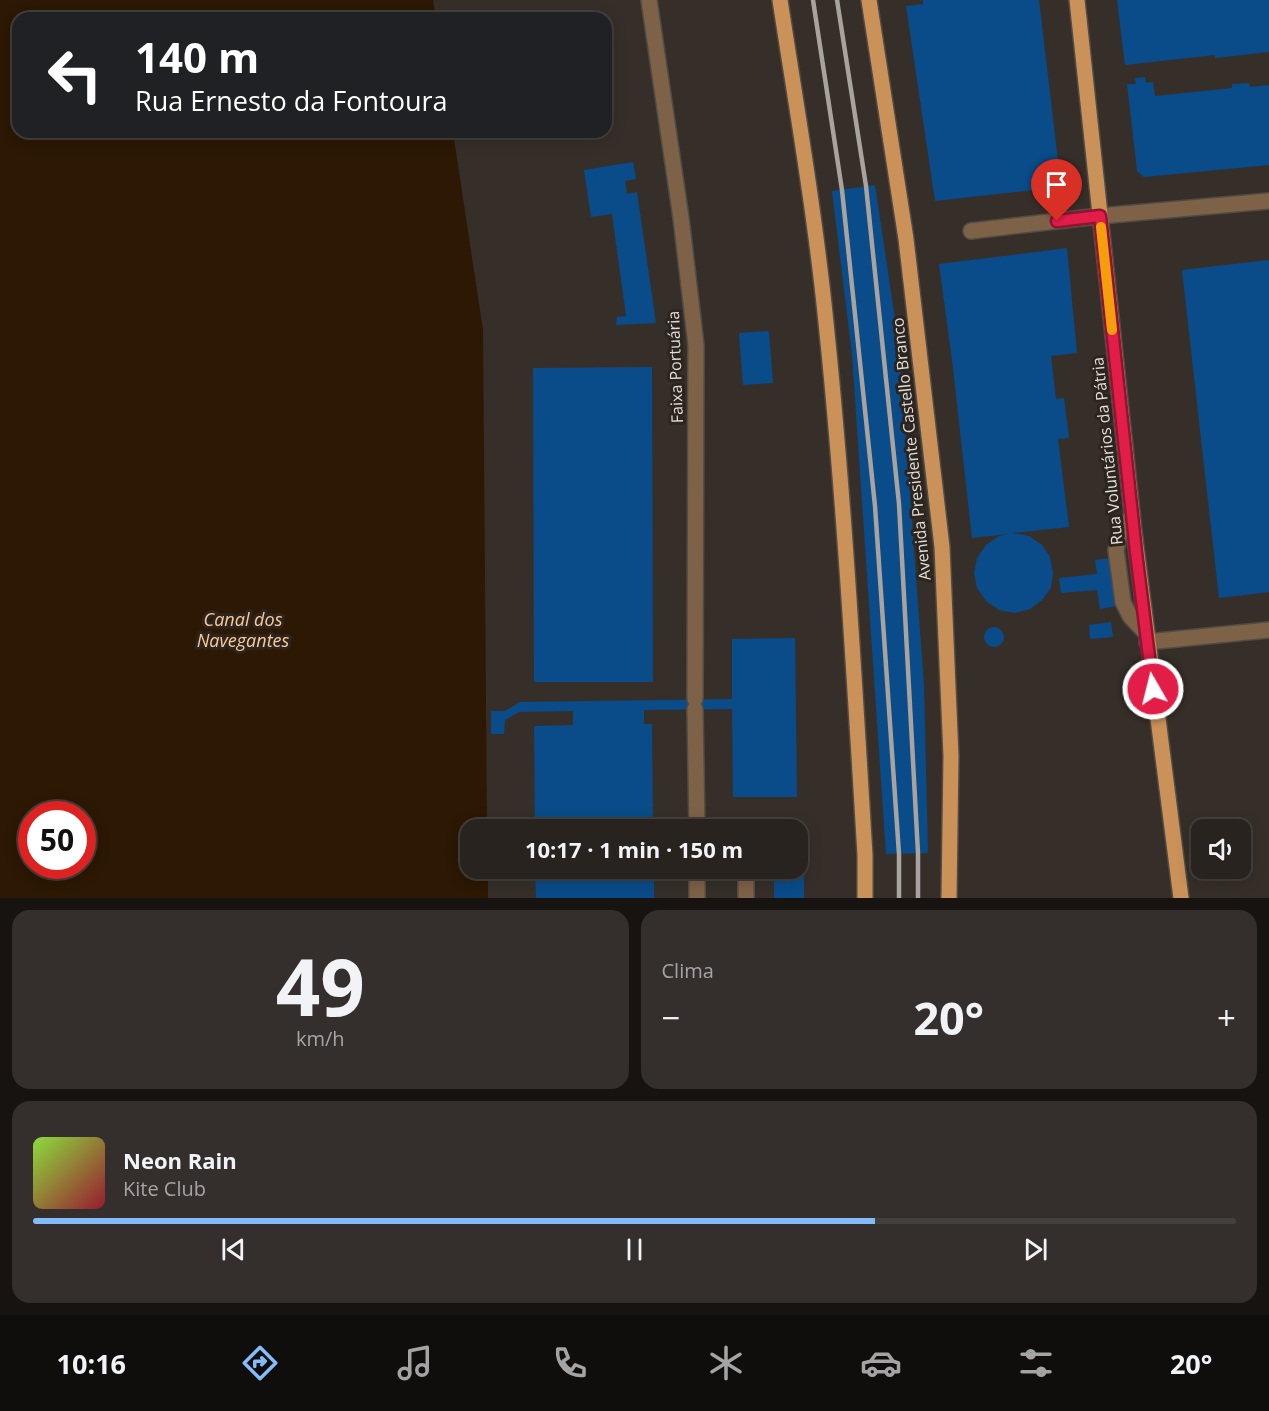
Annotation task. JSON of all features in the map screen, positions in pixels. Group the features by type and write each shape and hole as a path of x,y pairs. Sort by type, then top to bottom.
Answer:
{"main road":[{"path":"780,0 810,194 843,502 865,855 865,898"},
{"name":"Avenida Presidente Castello Branco","path":"869,0 906,239 942,547 951,756 949,898"},
{"name":"Rua Voluntários da Pátria","path":"1077,0 1146,637 1181,898"}],"street":[{"name":"Faixa Portuária","path":"649,0 681,218 696,345 697,819"},
{"path":"971,231 1100,216 1269,201"},
{"path":"1146,637 1269,630"},
{"path":"697,879 697,898"},
{"path":"746,879 746,898"}],"water":[{"name":"Canal dos Navegantes","path":"0,0 433,0 435,12 12,12 12,138 454,138 483,330 487,819 460,819 460,879 488,879 488,898 0,898"}],"building":[{"path":"923,0 1039,0 1060,178 1053,188 935,201 906,6 923,4"},
{"path":"1117,0 1269,0 1269,52 1215,58 1215,55 1125,65"},
{"path":"1145,77 1146,83 1153,82 1155,96 1232,88 1232,84 1249,83 1250,87 1269,85 1269,165 1144,177 1137,171 1127,84 1136,84 1135,78"},
{"path":"633,162 636,179 625,181 627,194 637,192 656,323 616,325 617,317 626,316 612,214 591,217 584,170"},
{"path":"875,185 899,346 924,685 928,853 886,854 852,355 832,191"},
{"path":"1067,248 1077,353 1051,356 1056,399 1064,398 1069,438 1058,439 1069,527 1013,533 1029,536 1042,545 1050,557 1053,573 1051,588 1042,600 1030,609 1015,613 999,610 986,601 977,588 974,573 977,558 986,545 999,536 1009,534 972,538 939,264"},
{"path":"1269,260 1269,592 1219,598 1182,270"},
{"path":"769,331 773,383 743,385 739,333"},
{"path":"652,367 653,682 534,682 533,368"},
{"path":"1111,558 1117,606 1100,609 1097,590 1061,593 1059,578 1097,574 1095,560"},
{"path":"1111,622 1113,637 1090,639 1089,625"},
{"path":"994,627 1001,630 1004,637 1001,644 994,647 987,644 984,637 987,630"},
{"path":"795,638 797,797 733,797 732,709 644,710 644,724 652,724 653,819 535,819 534,726 573,725 573,711 519,712 505,720 504,734 491,734 491,711 505,711 520,702 732,699 732,639"},
{"path":"535,879 654,879 654,898 536,898"},
{"path":"774,879 804,879 804,898 774,898"}],"railway":[{"path":"813,0 842,190 875,506 899,854 899,898"},
{"path":"837,0 866,186 899,504 918,853 918,898"}],"slow traffic":[{"path":"1101,227 1112,330"}],"route":[{"path":"1057,221 1100,216 1153,689"}]}
